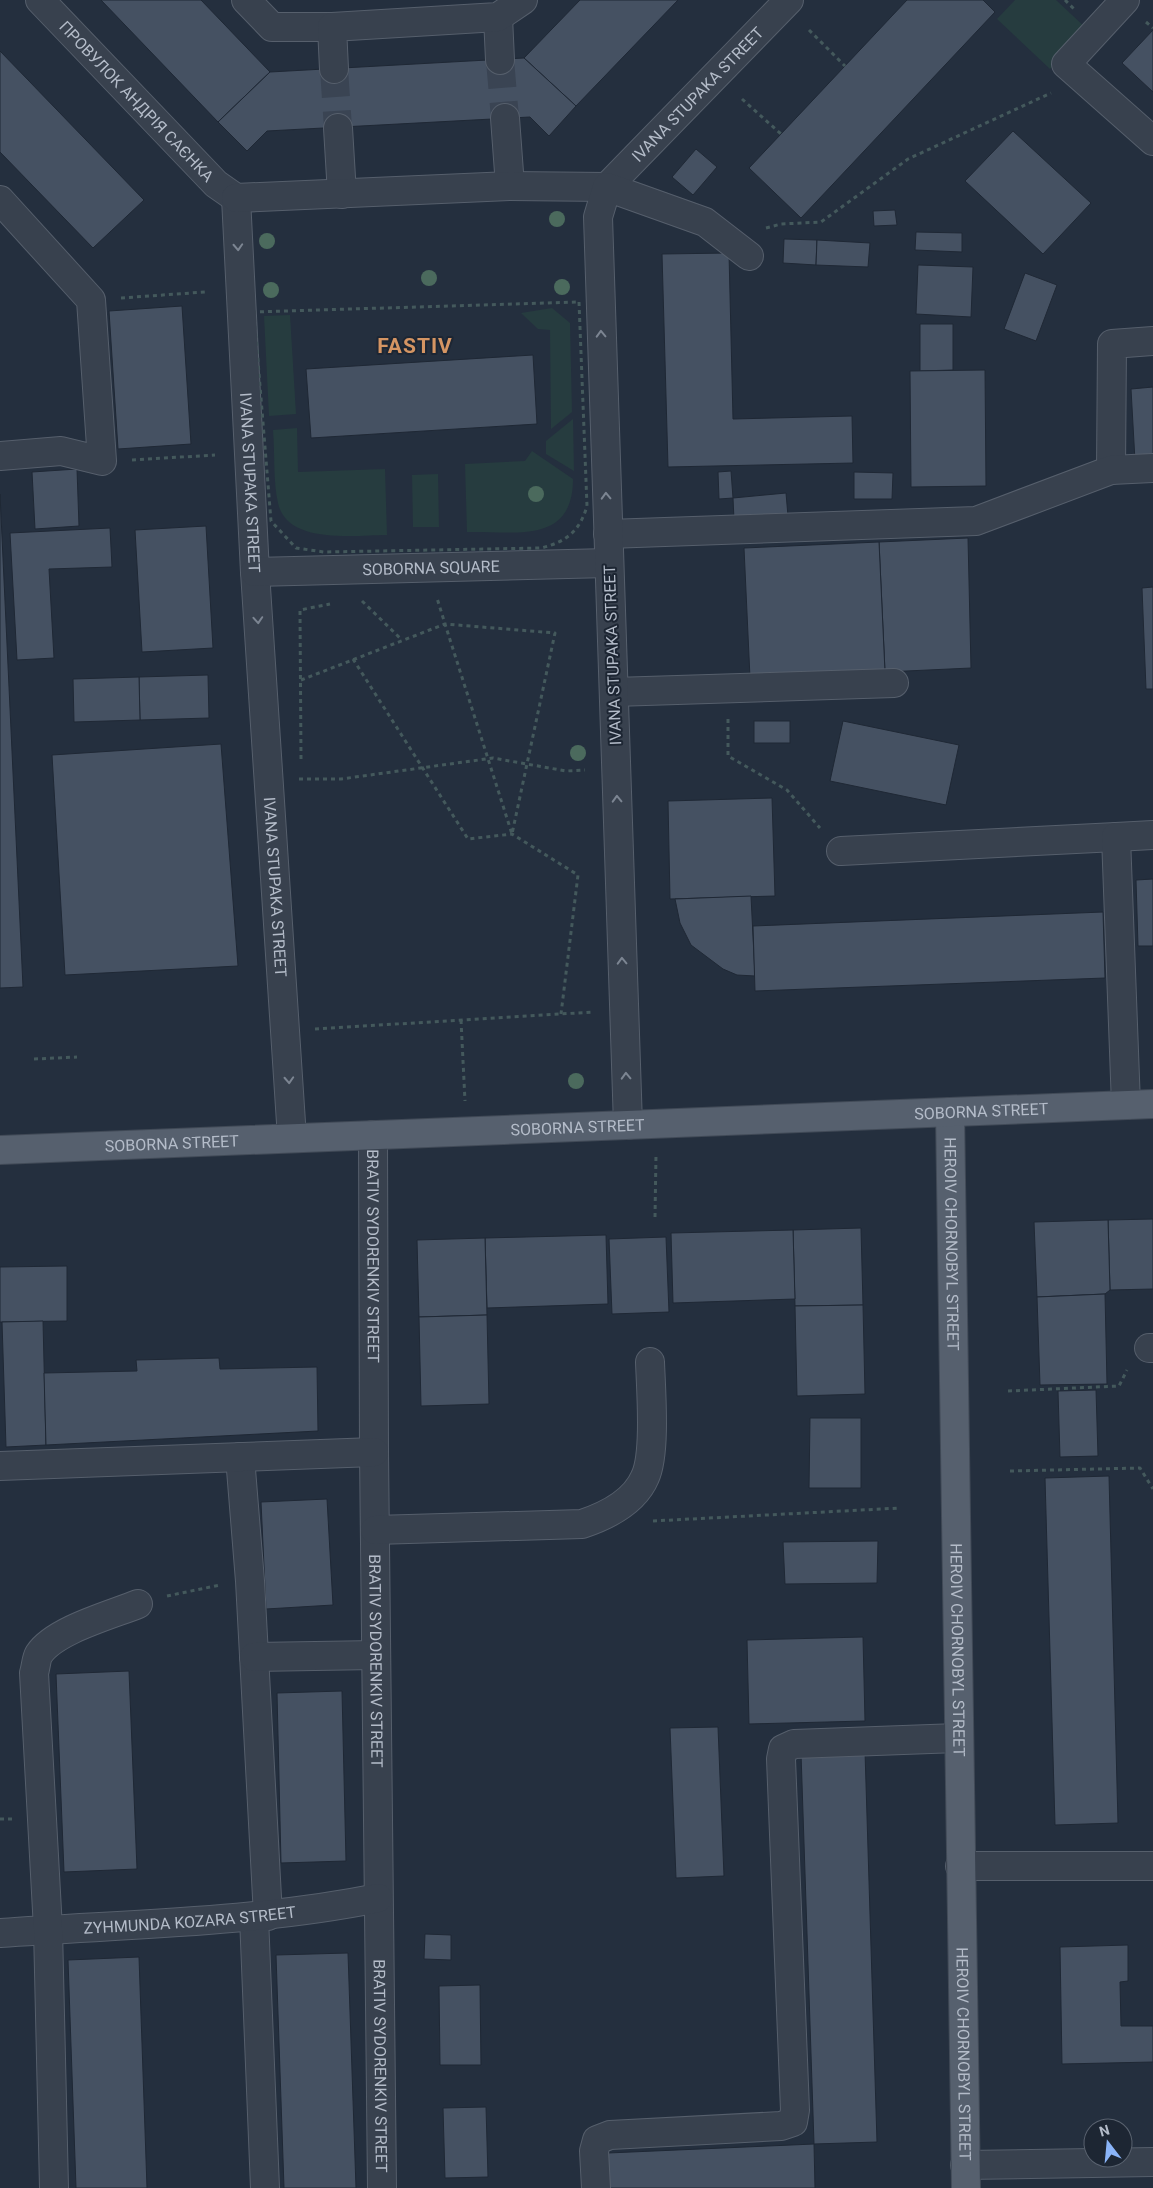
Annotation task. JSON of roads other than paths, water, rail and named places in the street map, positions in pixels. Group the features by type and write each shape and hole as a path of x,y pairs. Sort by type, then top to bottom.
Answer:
{"main road":[{"name":"SOBORNA STREET","path":"0,1150 1153,1104"},
{"name":"HEROIV CHORNOBYL STREET","path":"950,1112 966,2176"}],"street":[{"name":"ПРОВУЛОК АНДРІЯ САЄНКА","path":"40,0 216,184 236,198"},
{"path":"246,0 272,27 332,27 498,17 523,0"},
{"name":"IVANA STUPAKA STREET","path":"628,1125 598,217 607,187 789,0"},
{"path":"1125,0 1066,64 1153,142"},
{"path":"498,17 500,60"},
{"path":"332,27 334,68"},
{"path":"505,118 510,186"},
{"path":"338,128 342,194"},
{"path":"236,198 510,186 607,187 705,222 749,256"},
{"name":"IVANA STUPAKA STREET","path":"236,198 255,572 292,1138"},
{"path":"0,200 91,300 102,461 61,451 0,456"},
{"path":"1111,470 1112,344 1153,342"},
{"path":"608,534 976,521 1111,470 1153,468"},
{"name":"SOBORNA SQUARE","path":"255,572 434,559 608,562"},
{"path":"614,692 894,683"},
{"path":"841,851 1153,835"},
{"path":"1116,837 1126,1105"},
{"name":"BRATIV SYDORENKIV STREET","path":"373,1135 374,1452 382,2188"},
{"path":"375,1530 582,1524 605,1516 627,1501 645,1478 651,1445 650,1362"},
{"path":"0,1466 374,1452"},
{"path":"240,1457 254,1657 261,1916 265,2188"},
{"path":"54,2188 48,1930 34,1673 38,1655 51,1642 71,1631 138,1604"},
{"path":"254,1657 376,1655"},
{"path":"596,2188 594,2151 597,2140 610,2135 781,2126 793,2122 795,2110 781,1759 783,1749 794,1744 958,1738"},
{"path":"960,1866 1153,1866"},
{"name":"ZYHMUNDA KOZARA STREET","path":"0,1933 261,1916 320,1910 378,1898"},
{"path":"966,2176 1153,2162"}],"tunnel":[{"path":"500,60 505,118"},
{"path":"334,69 338,128"}],"district":[{"name":"FASTIV","path":"415,346"}]}
